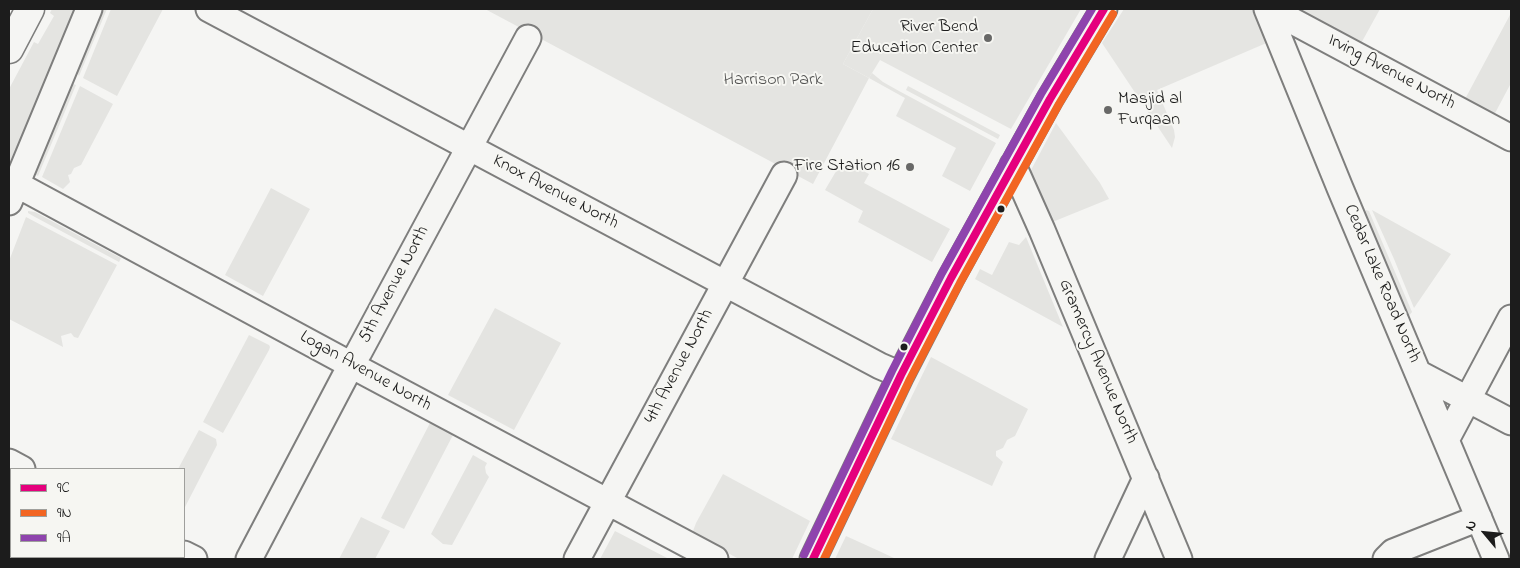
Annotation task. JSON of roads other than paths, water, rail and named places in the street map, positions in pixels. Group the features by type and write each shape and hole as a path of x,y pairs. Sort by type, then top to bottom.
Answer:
{"main road":[{"path":"9,49 30,9"}],"street":[{"path":"12,193 89,9"},
{"name":"Knox Avenue North","path":"209,9 901,376"},
{"path":"813,559 901,376 951,278 1066,70 1104,9"},
{"name":"Irving Avenue North","path":"1269,9 1511,138"},
{"name":"Cedar Lake Road North","path":"1269,9 1340,188 1496,559"},
{"name":"5th Avenue North","path":"248,559 528,38"},
{"name":"Gramercy Avenue North","path":"1013,165 1179,559"},
{"name":"4th Avenue North","path":"577,559 784,175"},
{"name":"Logan Avenue North","path":"12,193 351,365 715,559"},
{"path":"1446,440 1511,318"},
{"path":"1418,373 1511,422"},
{"path":"9,462 20,468"},
{"path":"1108,559 1146,478"},
{"path":"1386,559 1393,552 1479,518"}],"place":[{"name":"River Bend Education Center","path":"988,38"},
{"name":"Masjid al Furqaan","path":"1108,110"},
{"name":"Fire Station 16","path":"910,167"}],"park label":[{"name":"Harrison Park","path":"773,81"}]}
